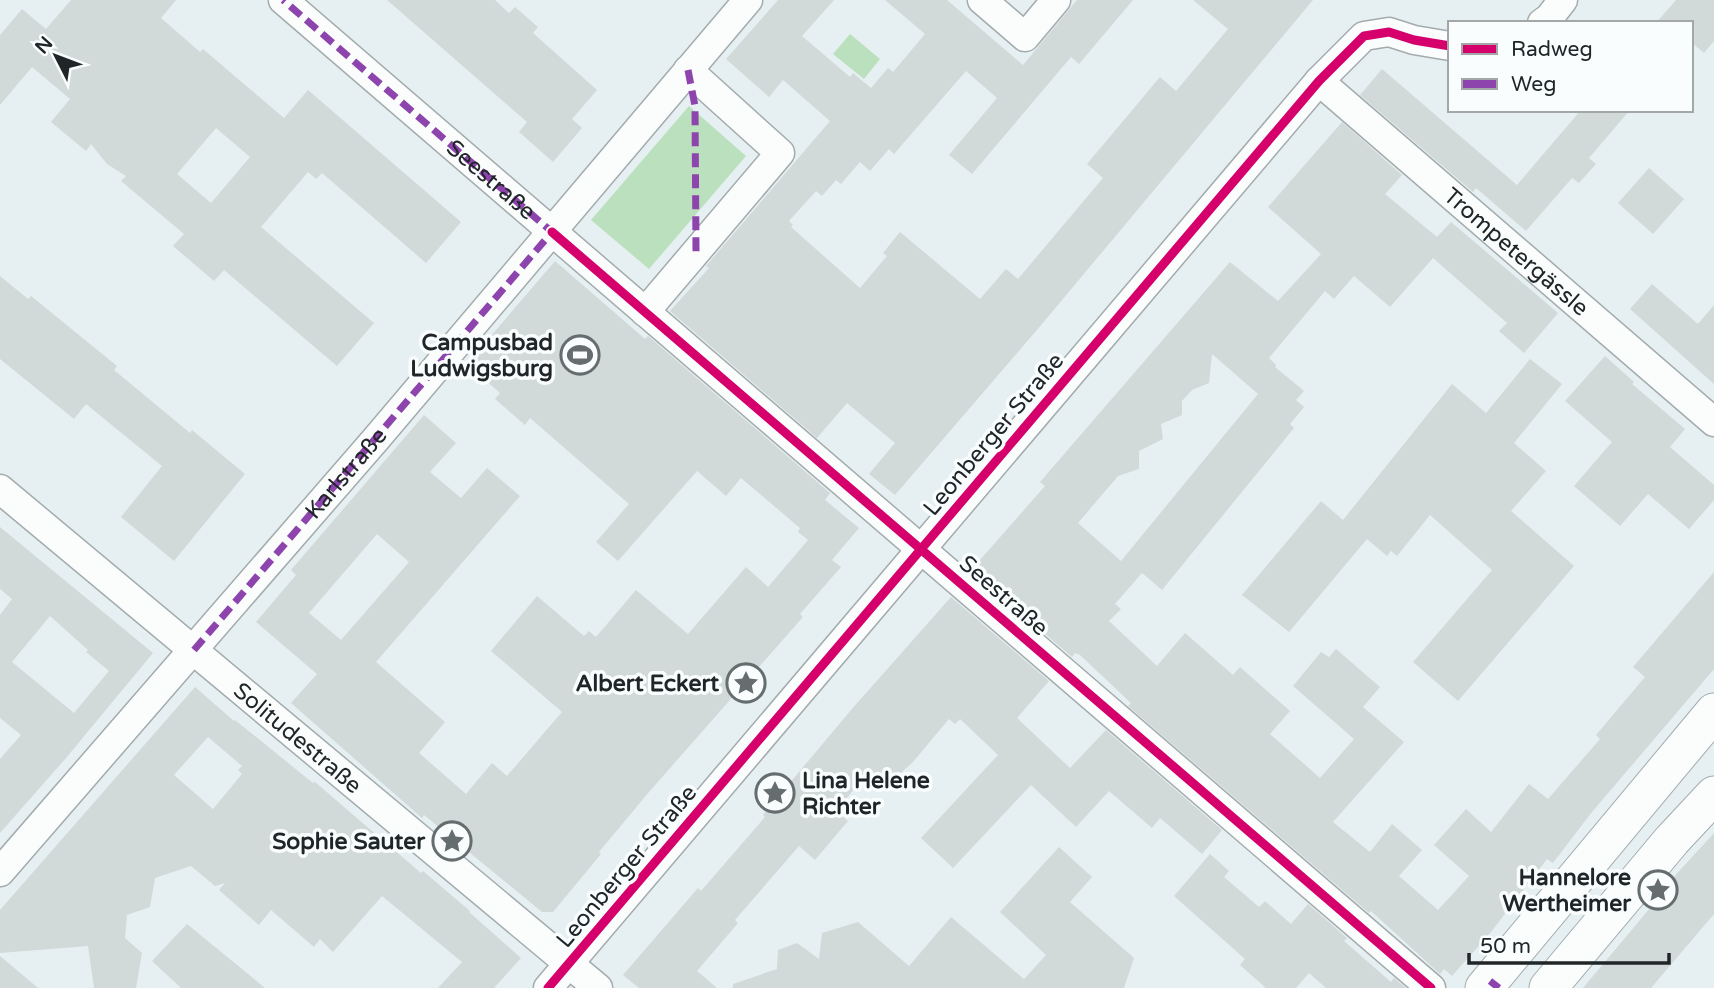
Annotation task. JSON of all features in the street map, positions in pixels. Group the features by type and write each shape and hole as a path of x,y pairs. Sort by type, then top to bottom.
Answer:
{"main road":[{"path":"1484,988 1714,712"},
{"path":"1610,837 1651,807 1714,739"},
{"path":"1672,839 1688,804 1714,770"},
{"path":"1548,988 1672,839 1714,795"}],"street":[{"name":"Seestraße","path":"283,0 1430,988"},
{"name":"Karlstraße","path":"0,872 194,650 748,0"},
{"path":"982,0 1025,37 1056,0"},
{"path":"1545,21 1563,0"},
{"name":"Leonberger Straße","path":"548,988 1319,81 1364,36 1389,32 1414,40 1448,46"},
{"path":"645,312 780,153 688,70"},
{"name":"Trompetergässle","path":"1319,81 1714,422"},
{"name":"Solitudestraße","path":"0,489 598,988"}],"green space":[{"path":"850,34 880,59 864,79 833,54"},
{"path":"689,106 746,156 649,269 591,220"}],"building":[{"path":"71,0 176,0 161,18 200,52 203,49 284,118 308,90 461,222 426,263 322,173 316,179 308,172 261,227 374,323 337,366 224,270 214,281 173,246 184,234 121,181 126,176 107,164 91,144 86,151 51,122 70,99 32,67 0,105 0,35 22,9 46,29","holes":["216,128 250,157 211,203 177,174"]},
{"path":"387,0 495,0 509,13 515,7 538,27 533,33 597,90 572,119 582,128 553,162 519,132 527,122"},
{"path":"778,0 834,0 802,36 850,77 853,73 871,88 888,68 893,72 925,34 885,0 947,0 1023,65 1077,0 1133,0 1079,64 1071,57 972,174 949,155 997,98 966,71 894,154 889,149 870,171 860,162 841,184 836,180 822,196 816,191 789,221 793,225 791,227 860,288 887,256 883,253 900,232 980,299 1006,269 1018,279 1103,178 1087,164 1160,77 1176,91 1228,29 1193,0 1313,0 895,495 869,474 895,443 847,403 817,438 670,311 709,268 706,266 830,121 783,80 769,97 726,59"},
{"path":"1676,0 1714,0 1714,41 1704,53 1693,44 1693,21 1658,21"},
{"path":"1382,69 1517,185 1579,112 1628,112 1589,158 1596,164 1579,183 1572,178 1526,231 1476,188 1473,192 1360,95"},
{"path":"1342,122 1402,175 1385,194 1437,237 1451,222 1558,313 1524,353 1499,331 1507,323 1433,258 1390,307 1354,276 1334,299 1325,291 1269,358 1275,367 1304,391 1296,400 1304,407 1290,424 1294,428 1162,590 1142,573 1115,604 1121,609 1109,621 1157,666 1185,633 1233,675 1240,667 1290,711 1270,734 1320,778 1354,739 1293,686 1321,652 1329,657 1336,649 1380,687 1363,707 1404,742 1333,822 1370,852 1392,824 1422,850 1399,876 1438,910 1469,876 1434,845 1466,809 1491,832 1529,784 1548,799 1600,739 1596,735 1645,677 1633,667 1714,572 1714,669 1592,812 1553,863 1547,859 1491,932 1452,976 1444,969 1440,974 1371,911 1369,913 1128,706 1131,703 1080,655 1075,653 1072,657 972,569 1045,486 1040,482 1230,262 1278,301 1321,254 1268,207","holes":["1212,354 1258,394 1121,561 1078,523 1118,476 1139,469 1139,451 1163,439 1161,424 1182,415 1182,401 1192,390 1209,383"]},
{"path":"1649,168 1684,199 1653,234 1618,203"},
{"path":"555,261 645,339 648,336 830,493 825,500 859,528 832,560 841,567 800,614 803,617 649,792 553,912 542,912 424,815 422,818 291,703 317,674 256,622 296,575 291,570 424,415 456,443 430,472 461,498 487,468 520,496 376,662 445,722 419,753 466,794 492,763 507,776 562,712 491,651 537,596 584,636 589,631 596,637 636,590 688,634 746,567 768,587 808,540 798,532 800,528 741,478 726,496 697,471 618,561 596,542 629,504 530,418 525,425 495,399 500,393 467,364","holes":["377,534 409,562 341,640 309,613"]},
{"path":"0,276 28,299 31,296 117,366 114,370 245,474 174,561 121,517 162,466 86,404 74,419 0,359"},
{"path":"1652,284 1698,324 1714,305 1714,384 1630,309"},
{"path":"1605,356 1634,382 1632,384 1685,429 1670,447 1714,485 1714,500 1689,529 1648,494 1620,526 1574,486 1612,442 1565,401"},
{"path":"1530,359 1562,384 1514,443 1546,471 1511,511 1574,566 1458,701 1413,662 1492,570 1430,515 1397,556 1391,551 1387,556 1367,539 1289,632 1242,595 1321,501 1343,520 1452,384 1486,413"},
{"path":"0,527 153,653 0,833 0,759 21,735 0,718 0,615 12,599 0,589","holes":["50,616 88,650 86,652 109,671 74,713 12,662"]},
{"path":"951,597 1049,681 1017,718 1070,768 1106,730 1222,830 1202,854 1160,818 1152,828 1109,791 1076,827 1031,785 953,868 921,838 998,755 960,719 955,724 949,719 912,763 886,786 869,771 836,811 848,821 815,860 799,846 735,920 738,923 697,971 717,988 639,988 623,975 698,888 701,891 851,710"},
{"path":"195,687 234,721 315,782 421,873 423,871 521,958 494,988 438,988 462,962 382,896 333,952 320,939 314,947 271,910 259,925 219,890 225,883 215,886 191,866 155,878 150,907 127,915 125,938 142,953 136,988 94,988 88,946 0,953 0,910","holes":["208,737 242,766 238,770 242,774 213,809 174,775"]},
{"path":"1714,833 1714,914 1651,988 1583,988 1670,881"},
{"path":"1059,847 1092,877 1070,902 1134,958 1124,988 733,988 733,984 777,969 778,950 797,943 819,959 822,933 858,922 909,966 951,917 1024,979 1046,955 1000,912"},
{"path":"1210,854 1229,871 1224,877 1259,907 1265,901 1291,924 1308,904 1347,938 1344,941 1391,982 1394,978 1406,988 1326,988 1309,973 1296,988 1266,988 1240,965 1245,959 1174,896"},
{"path":"187,924 265,988 181,988 152,961"},
{"path":"0,956 38,988 0,988"}],"marked path":[{"path":"194,650 552,232 283,0"},
{"path":"688,70 695,106 696,252"},
{"path":"1490,981 1499,988"}],"cycle path":[{"path":"548,988 1319,81 1364,36 1389,32 1414,40 1448,46"},
{"path":"552,232 1431,988"}],"place":[{"name":"Campusbad Ludwigsburg","path":"580,355"},
{"name":"Albert Eckert","path":"746,683"},
{"name":"Lina Helene Richter","path":"775,793"},
{"name":"Sophie Sauter","path":"452,841"},
{"name":"Hannelore Wertheimer","path":"1658,890"}]}
